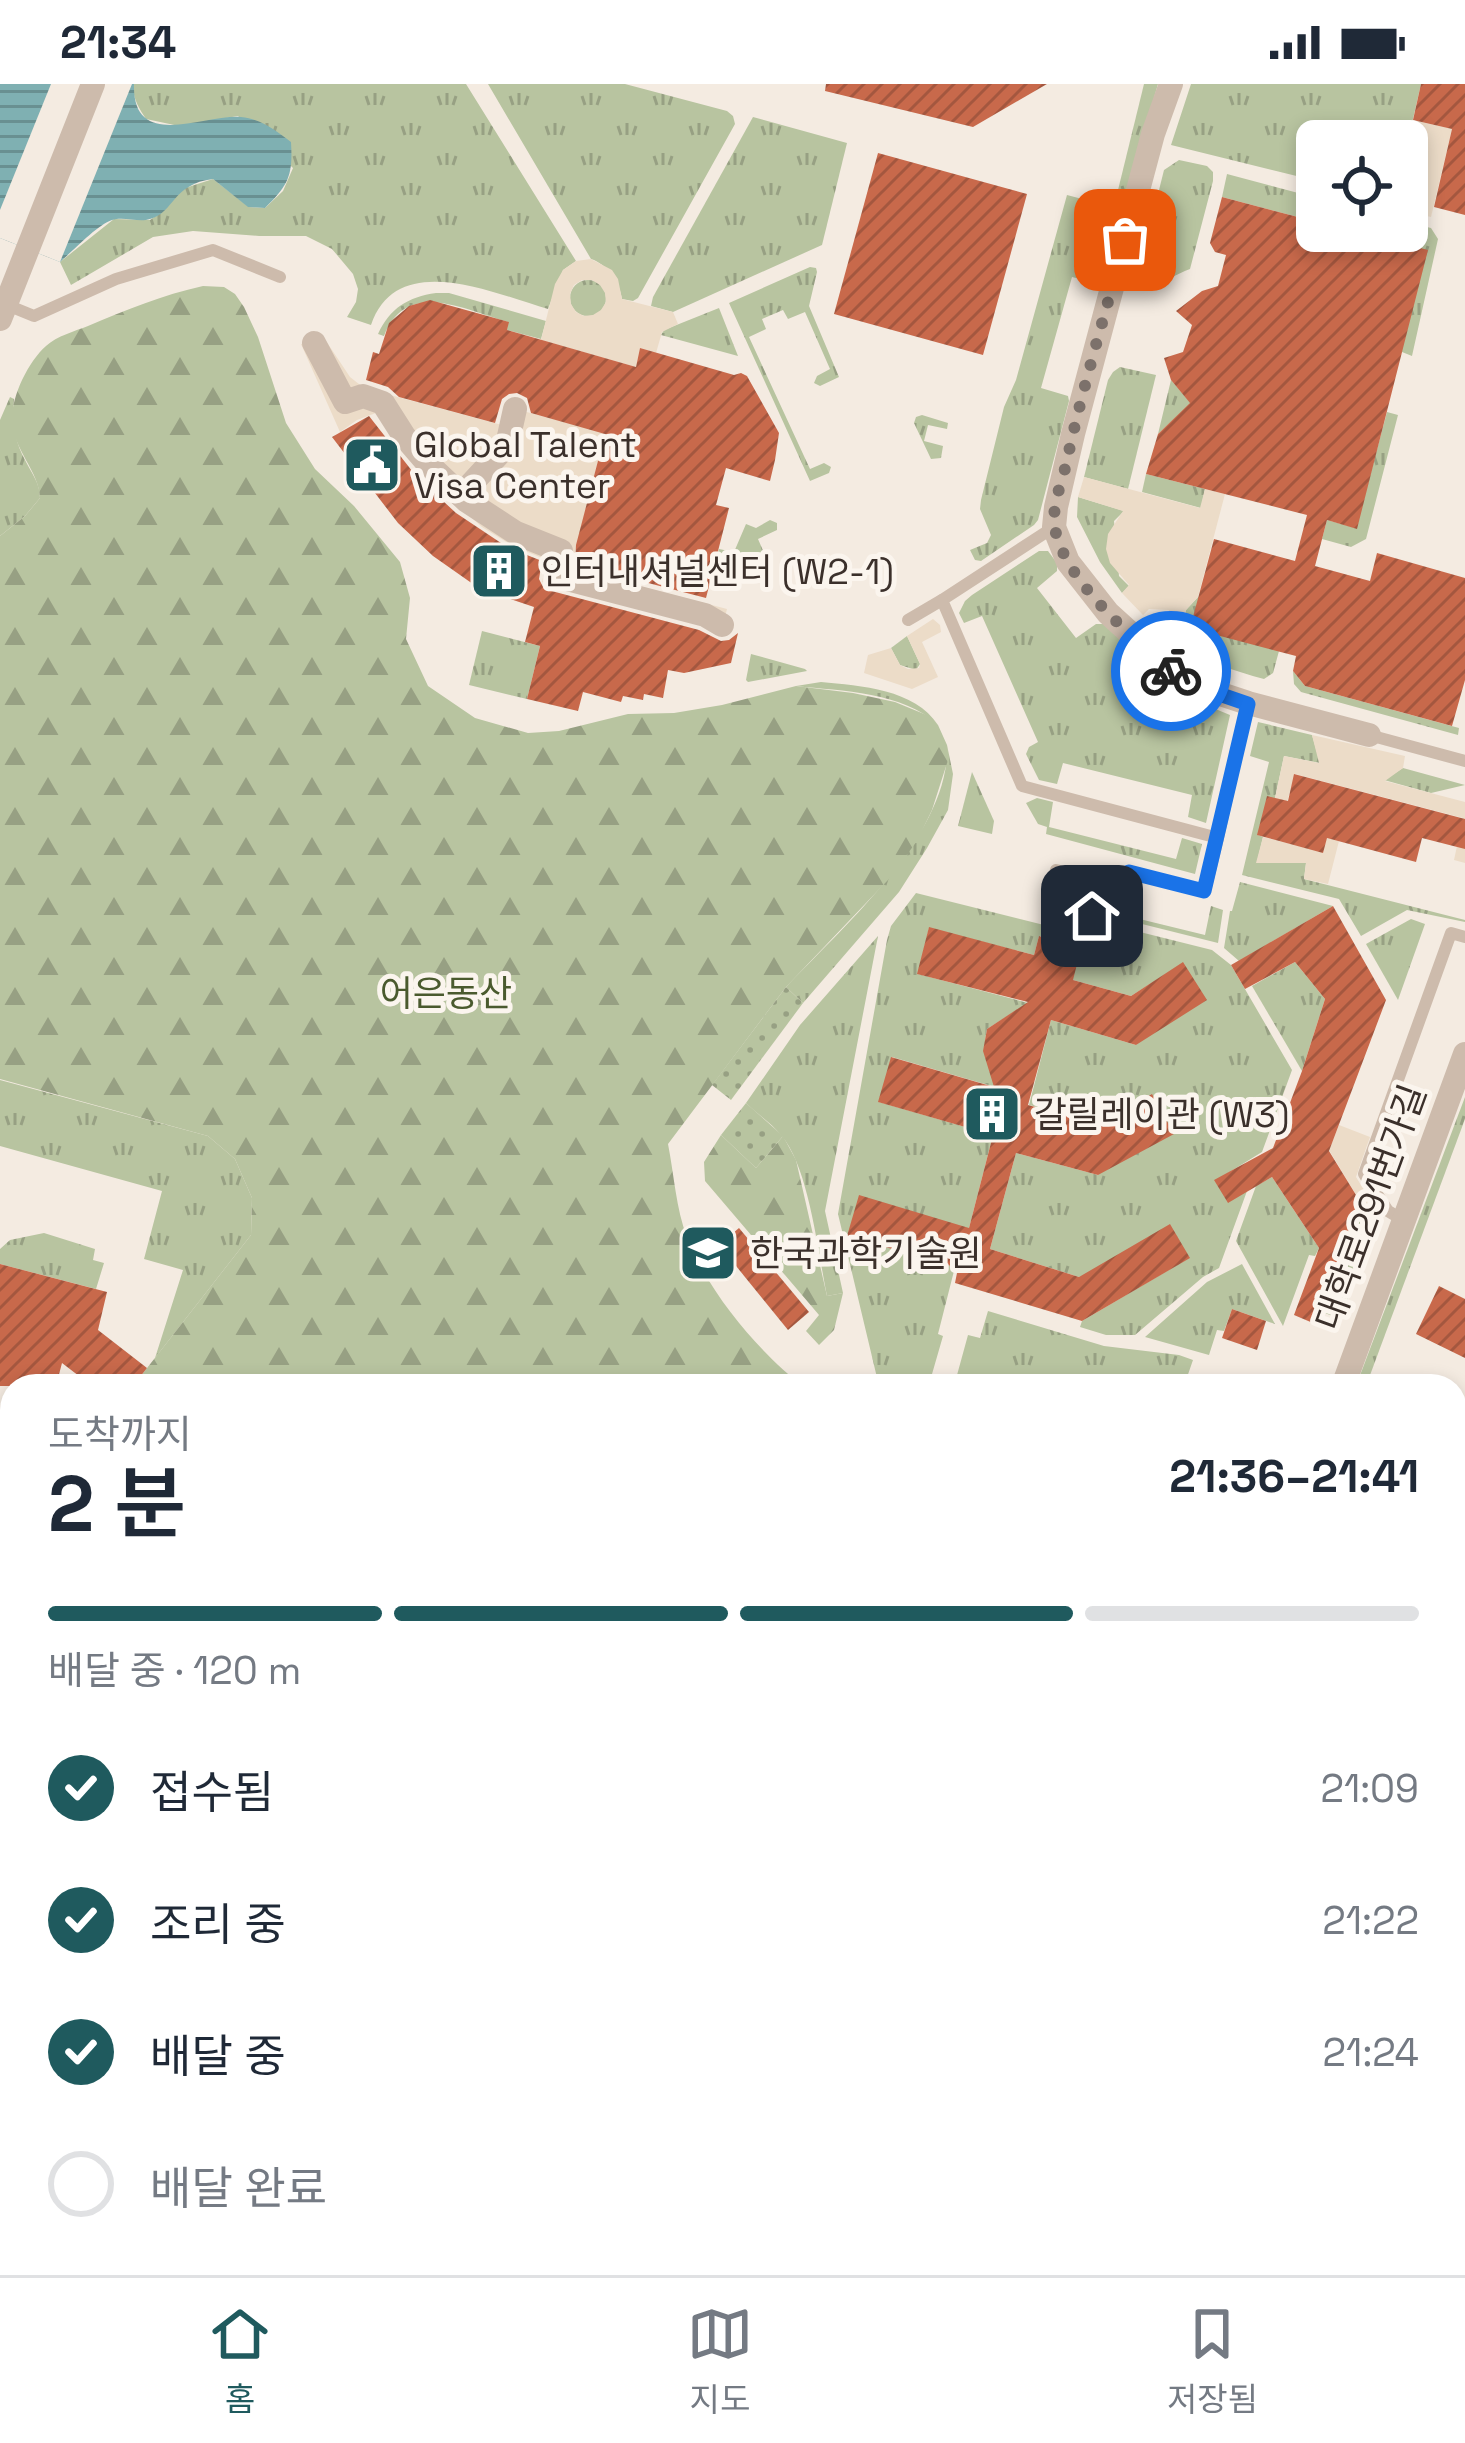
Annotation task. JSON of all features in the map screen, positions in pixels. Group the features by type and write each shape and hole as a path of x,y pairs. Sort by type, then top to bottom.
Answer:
{"street":[{"path":"3,312 93,84"},
{"path":"1172,84 1153,134 1072,434 1054,527 1068,562 1108,613 1184,682 1369,735"},
{"path":"314,344 345,402 362,396 383,403 417,451 461,495 516,533 561,551 555,576 718,618"},
{"path":"461,495 507,445 515,409"},
{"name":"대학로291번가길","path":"1346,1374 1465,1054"}],"lane":[{"path":"3,312 34,316 116,279 213,250 280,277"},
{"path":"908,620 1054,527"},
{"path":"942,600 1022,786 1218,838"},
{"path":"1049,903 1056,870 1107,883 1129,872 1204,891 1248,704"},
{"path":"1369,735 1465,761"},
{"path":"1092,916 1099,881"},
{"path":"1403,1220 1388,1210 1364,1174 1451,933 1465,937"}],"green space":[{"path":"134,84 466,84 576,261 563,270 548,309 476,287 424,282 402,288 384,302 371,325 347,317 358,289 353,274 332,249 306,236 193,231 153,237 71,285 60,262 114,219 150,220 182,189 213,179 249,207 265,208 283,191 293,168 238,116 179,126 146,119"},
{"path":"488,84 625,84 733,116 735,124 638,298 622,299 612,275 591,259"},
{"path":"1144,84 1158,84 1127,192 1118,190"},
{"path":"1191,84 1421,84 1413,120 1296,120 1296,176 1171,145"},
{"path":"753,117 847,143 822,245 673,312 651,306 653,297"},
{"path":"1179,160 1207,166 1213,181 1190,269 1152,280 1139,270 1164,170"},
{"path":"1227,174 1296,192 1296,216 1222,197"},
{"path":"1067,195 1124,210 1118,228 1111,232 1086,226 1074,268 1094,274 1092,282 1072,277 1041,388 1068,396 1069,401 1038,520 981,561 975,560 970,550 987,543 991,535 981,500"},
{"path":"1428,227 1438,239 1412,356 1402,352 1362,252 1428,252"},
{"path":"810,267 817,272 809,306 839,377 820,386 814,383 830,369 805,312 788,319 783,310 762,319 766,329 749,337 810,469 824,463 831,467 829,473 810,481 729,303"},
{"path":"588,280 601,285 606,298 601,311 588,316 575,311 570,298 575,285"},
{"name":"어은동산","path":"203,286 224,287 235,294 258,337 286,423 315,469 354,506 400,562 410,598 406,639 428,686 475,718 528,733 559,731 628,714 722,705 796,686 895,702 929,716 938,725 948,760 917,841 888,880 786,987 668,1144 683,1226 696,1257 720,1298 788,1374 142,1374 251,1235 252,1198 235,1159 208,1136 0,1079 0,536 40,498 12,421 18,391 39,353 66,334"},
{"path":"436,293 546,321 541,339 507,330 508,322 438,303 407,308 394,318 384,336 378,334 401,305"},
{"path":"719,308 738,356 661,335 664,330"},
{"path":"1120,367 1156,375 1128,489 1084,477 1108,380"},
{"path":"1171,380 1203,409 1172,421 1158,434"},
{"path":"10,397 14,399 18,445 40,498 0,536 0,420"},
{"path":"1387,412 1398,415 1366,539 1351,547 1322,539 1327,520 1356,528"},
{"path":"922,415 948,423 947,429 928,425 924,441 943,446 941,458 931,459 914,423"},
{"path":"1146,474 1205,489 1201,508 1142,492"},
{"path":"1078,497 1124,511 1114,521 1119,576 1129,586 1122,593 1077,517"},
{"path":"770,520 777,523 777,530 758,539 769,564 760,569 739,564 736,576 713,570 719,549 734,552 746,524 756,528"},
{"path":"1039,551 1048,551 1057,571 1037,588 1076,638 1096,624 1106,624 1135,656 1114,674 1124,686 1138,676 1133,669 1140,662 1184,696 1230,715 1206,823 1188,817 1192,795 1063,763 1057,784 1039,780 1026,754 1038,742 982,616 964,623 959,613 972,595"},
{"path":"1198,597 1279,651 1273,673 1264,679 1253,676 1178,646 1186,610"},
{"path":"482,631 540,646 527,699 469,685"},
{"path":"907,636 920,664 916,670 900,665 891,648"},
{"path":"751,654 805,669 807,671 748,682"},
{"path":"1293,671 1305,686 1459,728 1458,735 1301,692 1294,684"},
{"path":"821,682 901,697 938,725 890,699 796,686"},
{"path":"1258,722 1312,735 1320,763 1284,756 1275,798 1258,835 1263,837 1257,862 1306,863 1304,879 1465,922 1407,910 1361,936 1339,899 1242,875 1269,762 1250,756"},
{"path":"947,745 953,774 948,810 927,848 899,892 803,1003 786,987 863,908 913,845 944,778"},
{"path":"1403,768 1465,785 1431,793 1384,780"},
{"path":"972,772 994,821 992,834 958,826"},
{"path":"1037,798 1053,802 1049,827 1176,859 1182,838 1202,844 1195,874 1046,834 1047,827 1038,824 1026,803"},
{"path":"1240,882 1333,906 1239,961 1224,948"},
{"path":"1116,889 1120,890 1115,913 1205,935 1211,906 1223,910 1218,943 1110,916"},
{"path":"916,893 1052,927 1049,939 1039,936 1034,955 929,928 918,974 1028,1003 987,1029 987,1062 1005,1090 892,1057 879,1102 993,1135 969,1228 848,1236 955,1267 932,1374 876,1374 838,1214 891,926"},
{"path":"1411,919 1425,924 1398,1000 1366,944"},
{"path":"1108,924 1212,950 1231,965 1292,1070 1262,1152 1215,1181 1247,1191 1219,1268 1135,1335 1106,1335 1080,1327 1082,1321 1189,1258 1079,1277 990,1249 1016,1153 1098,1175 1152,1094 1098,1123 1029,1105 1051,1020 1136,1045 1183,963 1131,996 1073,980 1075,928 1078,934 1104,941"},
{"path":"878,936 825,1211 843,1293 827,1296 799,1168 781,1135 746,1103 800,1025"},
{"path":"1295,962 1325,999 1302,1071 1252,986"},
{"path":"786,987 803,1003 731,1100 712,1085"},
{"path":"0,1080 208,1136 235,1159 252,1198 251,1235 155,1358 183,1270 144,1259 162,1191 0,1146"},
{"path":"1465,1097 1465,1119 1370,1374 1361,1374"},
{"path":"746,1103 783,1136 756,1168 721,1135"},
{"path":"721,1135 756,1168 783,1136 796,1160 827,1296 843,1293 834,1330 819,1345 806,1331 819,1315 705,1181 704,1162"},
{"path":"1272,1177 1319,1248 1315,1256 1309,1255 1283,1326 1236,1241 1256,1186"},
{"path":"1364,1208 1377,1224 1340,1319 1325,1313"},
{"path":"44,1233 95,1249 93,1260 104,1263 96,1289 0,1264 0,1249 10,1240"},
{"path":"1242,1264 1275,1324 1232,1309 1224,1331 1217,1330 1209,1355 1145,1337 1207,1282"},
{"path":"988,1311 1104,1346 1193,1360 1188,1374 957,1374 968,1335 980,1338"}],"shaded area":[{"path":"1428,123 1452,129 1428,216"},
{"path":"591,259 612,270 622,299 673,312 678,324 662,332 656,353 640,348 636,367 541,340 555,284 576,261","holes":["592,280 600,285 606,302 601,310 584,316 576,312 570,294 574,285"]},
{"path":"326,341 350,377 364,388 502,425 508,407 605,433 571,568 727,609 722,629 542,582 547,560 482,527 430,481 384,410 340,432 301,344"},
{"path":"1084,477 1200,508 1205,489 1225,494 1198,597 1186,610 1178,646 1161,635 1169,610 1149,609 1143,615 1122,593 1129,585 1110,563 1106,549 1108,534 1123,511 1078,497"},
{"path":"933,619 941,632 922,642 938,677 912,689 864,673 868,655 891,648 900,665 919,668 907,636"},
{"path":"1312,735 1405,756 1403,768 1385,781 1465,802 1465,863 1454,860 1463,818 1295,774 1287,802 1275,798 1284,756 1319,763"},
{"path":"1263,837 1322,852 1327,838 1339,841 1328,884 1304,879 1306,863 1256,863"},
{"path":"1339,1125 1370,1137 1356,1177 1369,1198 1364,1208 1329,1150"}],"water":[{"path":"0,84 134,84 137,105 157,124 255,120 291,142 288,179 265,208 248,207 213,179 189,186 158,215 106,223 60,262 0,238"}],"pier":[{"path":"51,84 132,84 60,262 0,238 0,210"}],"building":[{"path":"826,84 1047,84 973,127 825,91"},
{"path":"1421,84 1465,84 1465,215 1434,207 1452,129 1413,120"},
{"path":"878,153 1027,194 983,355 834,314"},
{"path":"1222,197 1296,216 1296,252 1427,252 1357,529 1327,520 1315,566 1370,581 1377,553 1465,578 1465,680 1452,726 1305,686 1293,671 1296,656 1190,628 1214,539 1295,561 1307,515 1146,474 1158,434 1190,403 1171,380 1164,358 1183,352 1192,325 1176,311 1202,291 1218,286 1226,255 1215,252 1210,243"},
{"path":"430,300 509,322 507,330 636,367 640,348 747,376 779,433 775,460 770,481 726,468 716,505 729,508 706,598 575,564 605,434 531,413 527,398 517,393 502,399 495,423 399,397 388,387 366,380 373,352 379,354 389,323 409,306"},
{"name":"인터내셔널센터 (W2-1)","path":"369,416 416,476 456,513 507,547 542,561 539,579 544,589 699,630 721,641 738,633 731,663 684,673 668,670 663,698 623,696 621,702 583,692 578,711 527,699 540,646 525,642 534,607 480,589 433,556 398,523 332,437"},
{"path":"1294,774 1465,819 1465,849 1422,838 1416,862 1327,838 1323,853 1257,835 1267,796 1288,801"},
{"name":"갈릴레이관 (W3)","path":"1060,902 1080,907 1075,928 1081,948 1073,980 1131,996 1183,962 1207,1000 1136,1045 1051,1020 1028,1105 1098,1124 1152,1094 1174,1134 1098,1175 1016,1153 990,1249 1079,1277 1170,1224 1190,1258 1082,1321 955,1283 958,1268 847,1236 859,1195 969,1228 993,1135 878,1102 891,1057 994,1087 983,1051 987,1029 1028,1002 917,974 929,927 1034,955 1039,936 1045,938 1055,921"},
{"path":"1333,906 1386,1000 1329,1151 1364,1208 1320,1326 1294,1315 1319,1248 1272,1177 1228,1203 1214,1180 1273,1148 1325,999 1295,962 1245,989 1231,965"},
{"path":"739,1228 809,1312 788,1330 719,1245"},
{"path":"0,1264 107,1292 98,1330 147,1368 142,1374 76,1374 62,1363 59,1374 0,1374"},
{"path":"1439,1286 1465,1299 1465,1358 1416,1334"},
{"path":"1232,1309 1266,1321 1257,1350 1222,1338"}],"way so far":[{"path":"1125,240 1072,434 1054,527 1068,562 1108,613 1171,671"}],"place":[{"name":"Global Talent Visa Center","path":"372,465"},
{"name":"인터내셔널센터 (W2-1)","path":"499,571"},
{"name":"갈릴레이관 (W3)","path":"992,1114"},
{"name":"한국과학기술원","path":"708,1253"}],"route":[{"path":"1092,916 1099,881 1107,883 1129,872 1204,891 1248,704 1184,682 1171,671"}]}
